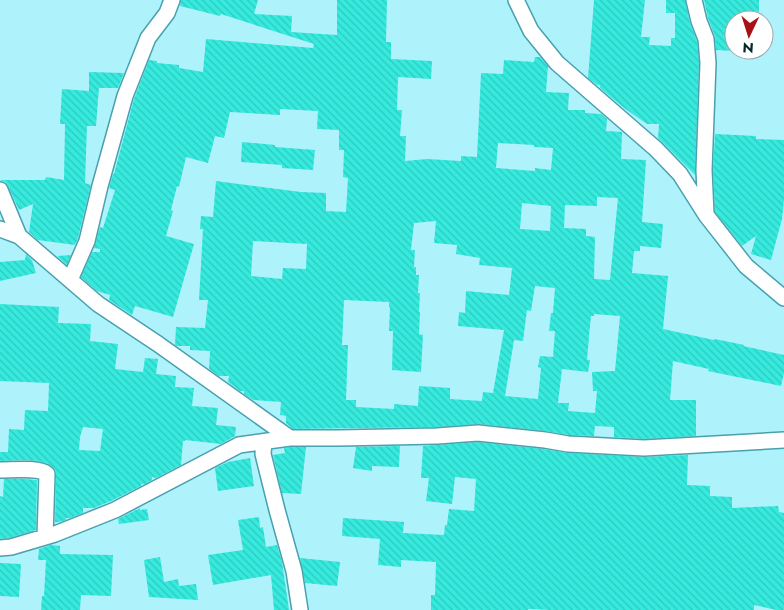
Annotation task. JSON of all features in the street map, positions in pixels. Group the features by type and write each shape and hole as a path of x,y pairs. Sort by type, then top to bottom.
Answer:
{"street":[{"path":"70,280 87,241 100,186 126,96 148,38 167,13 172,0"},
{"path":"516,0 531,31 557,63 656,149 680,174 706,215 746,266 784,298"},
{"path":"694,0 706,39 708,63 704,170 706,215"},
{"path":"0,190 19,236"},
{"path":"0,229 19,236 98,304 290,438"},
{"path":"0,548 45,537 115,510 239,445 290,438 437,436 478,433 568,444 644,448 784,440"},
{"path":"264,442 264,454 294,571 300,610"},
{"path":"0,470 35,470 44,471 47,474 45,537"}],"building":[{"path":"181,0 258,0 254,14 292,16 291,32 337,35 337,0 387,0 386,42 391,42 391,59 432,61 431,79 398,77 397,110 402,110 400,136 406,136 405,161 427,159 461,161 461,156 477,157 481,73 503,74 504,60 534,62 535,57 540,57 548,66 546,92 569,93 568,110 585,110 585,113 601,114 607,119 606,131 622,132 621,159 646,160 642,222 663,224 661,248 640,246 640,251 634,251 632,273 668,276 663,329 784,355 784,373 781,386 708,371 709,369 673,361 670,400 696,400 696,436 644,439 614,437 614,427 595,426 594,436 569,435 479,424 437,427 293,429 286,423 286,416 280,415 281,402 253,400 244,394 244,391 240,391 228,382 229,376 219,376 209,369 210,351 190,350 190,346 176,346 176,327 205,328 208,300 199,300 203,229 200,229 201,216 213,217 216,181 301,192 326,193 326,211 346,212 348,178 343,177 344,150 339,150 339,130 317,129 318,111 280,109 280,115 230,112 224,138 215,136 208,163 186,157 179,187 177,186 166,236 194,244 173,317 135,306 132,315 109,300 110,295 97,291 81,277 92,252 100,252 100,249 94,248 100,227 103,228 115,190 109,188 134,99 149,60 157,61 157,63 179,65 179,68 203,72 206,39 313,48 314,44 221,14 220,16 180,6","holes":["498,143 553,148 551,170 535,168 535,171 496,168","597,197 618,198 610,280 594,279 595,237 586,236 586,229 564,228 565,205 597,206","522,203 551,206 550,231 520,229","436,221 434,243 457,245 456,254 480,258 479,265 512,268 509,295 466,291 465,313 459,312 458,326 504,330 493,393 483,392 482,401 450,399 450,388 419,386 418,406 394,404 394,409 356,407 356,400 346,400 348,345 342,345 344,300 389,302 389,331 393,331 392,370 421,372 423,335 419,334 419,275 416,275 416,267 414,267 415,250 411,250 414,223","253,241 307,244 306,269 283,268 282,279 251,276","535,286 555,288 549,331 555,331 553,357 540,356 538,367 541,368 538,399 505,396 514,340 523,341 527,310 531,311","594,314 620,316 615,371 592,372 593,391 597,391 595,413 568,411 569,403 558,403 562,369 588,372 590,360 587,360 591,316 594,316"]},
{"path":"594,0 645,0 641,37 650,37 649,45 671,46 671,38 675,38 675,13 666,13 666,0 685,0 690,23 697,41 699,63 695,175 658,138 659,124 647,124 624,108 600,88 600,85 597,85 588,78"},
{"path":"704,0 759,0 759,10 724,10 724,50 716,50 715,36"},
{"path":"89,72 124,73 118,88 99,88 96,126 87,126 85,183 91,185 78,238 75,245 38,240 29,232 33,204 19,210 8,186 0,180 45,180 46,177 64,180 65,124 60,124 62,89 89,91"},
{"path":"715,134 756,136 756,139 784,140 784,200 782,219 771,260 751,254 756,236 742,246 715,212 713,170"},
{"path":"242,142 315,150 313,170 282,168 282,165 241,162"},
{"path":"26,254 32,260 36,273 0,281 0,262 25,260"},
{"path":"71,255 67,265 58,257 58,256"},
{"path":"0,304 59,307 58,323 91,324 90,341 118,344 115,369 143,372 145,358 158,359 156,374 176,376 175,387 194,388 192,406 218,408 216,425 236,427 235,436 221,444 185,440 183,441 181,465 156,478 152,477 152,480 111,501 94,508 83,508 83,513 55,522 55,469 39,461 0,461 0,452 8,452 9,429 24,430 25,410 48,411 49,383 0,381","holes":["83,427 103,429 100,451 79,450"]},
{"path":"478,442 568,453 644,457 688,455 687,485 710,486 710,496 732,497 732,508 778,506 779,512 784,513 784,610 754,605 754,610 431,610 431,595 435,595 436,562 401,560 401,567 378,565 380,539 342,536 343,518 404,522 403,533 444,535 449,509 474,511 476,479 455,477 452,504 426,501 429,478 421,478 423,446"},
{"path":"400,446 399,467 372,466 372,471 353,468 356,447"},
{"path":"306,447 301,494 282,493 273,455 285,453 284,448"},
{"path":"250,458 254,486 218,491 215,468 228,462"},
{"path":"4,479 37,480 36,530 0,539 0,496 3,497"},
{"path":"140,508 140,510 147,509 149,520 119,524 118,519"},
{"path":"259,517 260,528 263,527 266,547 277,545 282,562 289,610 274,610 271,575 213,585 208,555 243,550 238,520"},
{"path":"51,545 60,546 60,554 113,555 111,596 81,595 80,610 41,610 42,596 44,596 46,560 38,560 39,549"},
{"path":"160,557 164,582 178,579 179,586 196,584 198,600 149,597 144,560"},
{"path":"300,558 340,562 337,586 305,583"},
{"path":"0,563 21,564 19,597 0,596"}]}
